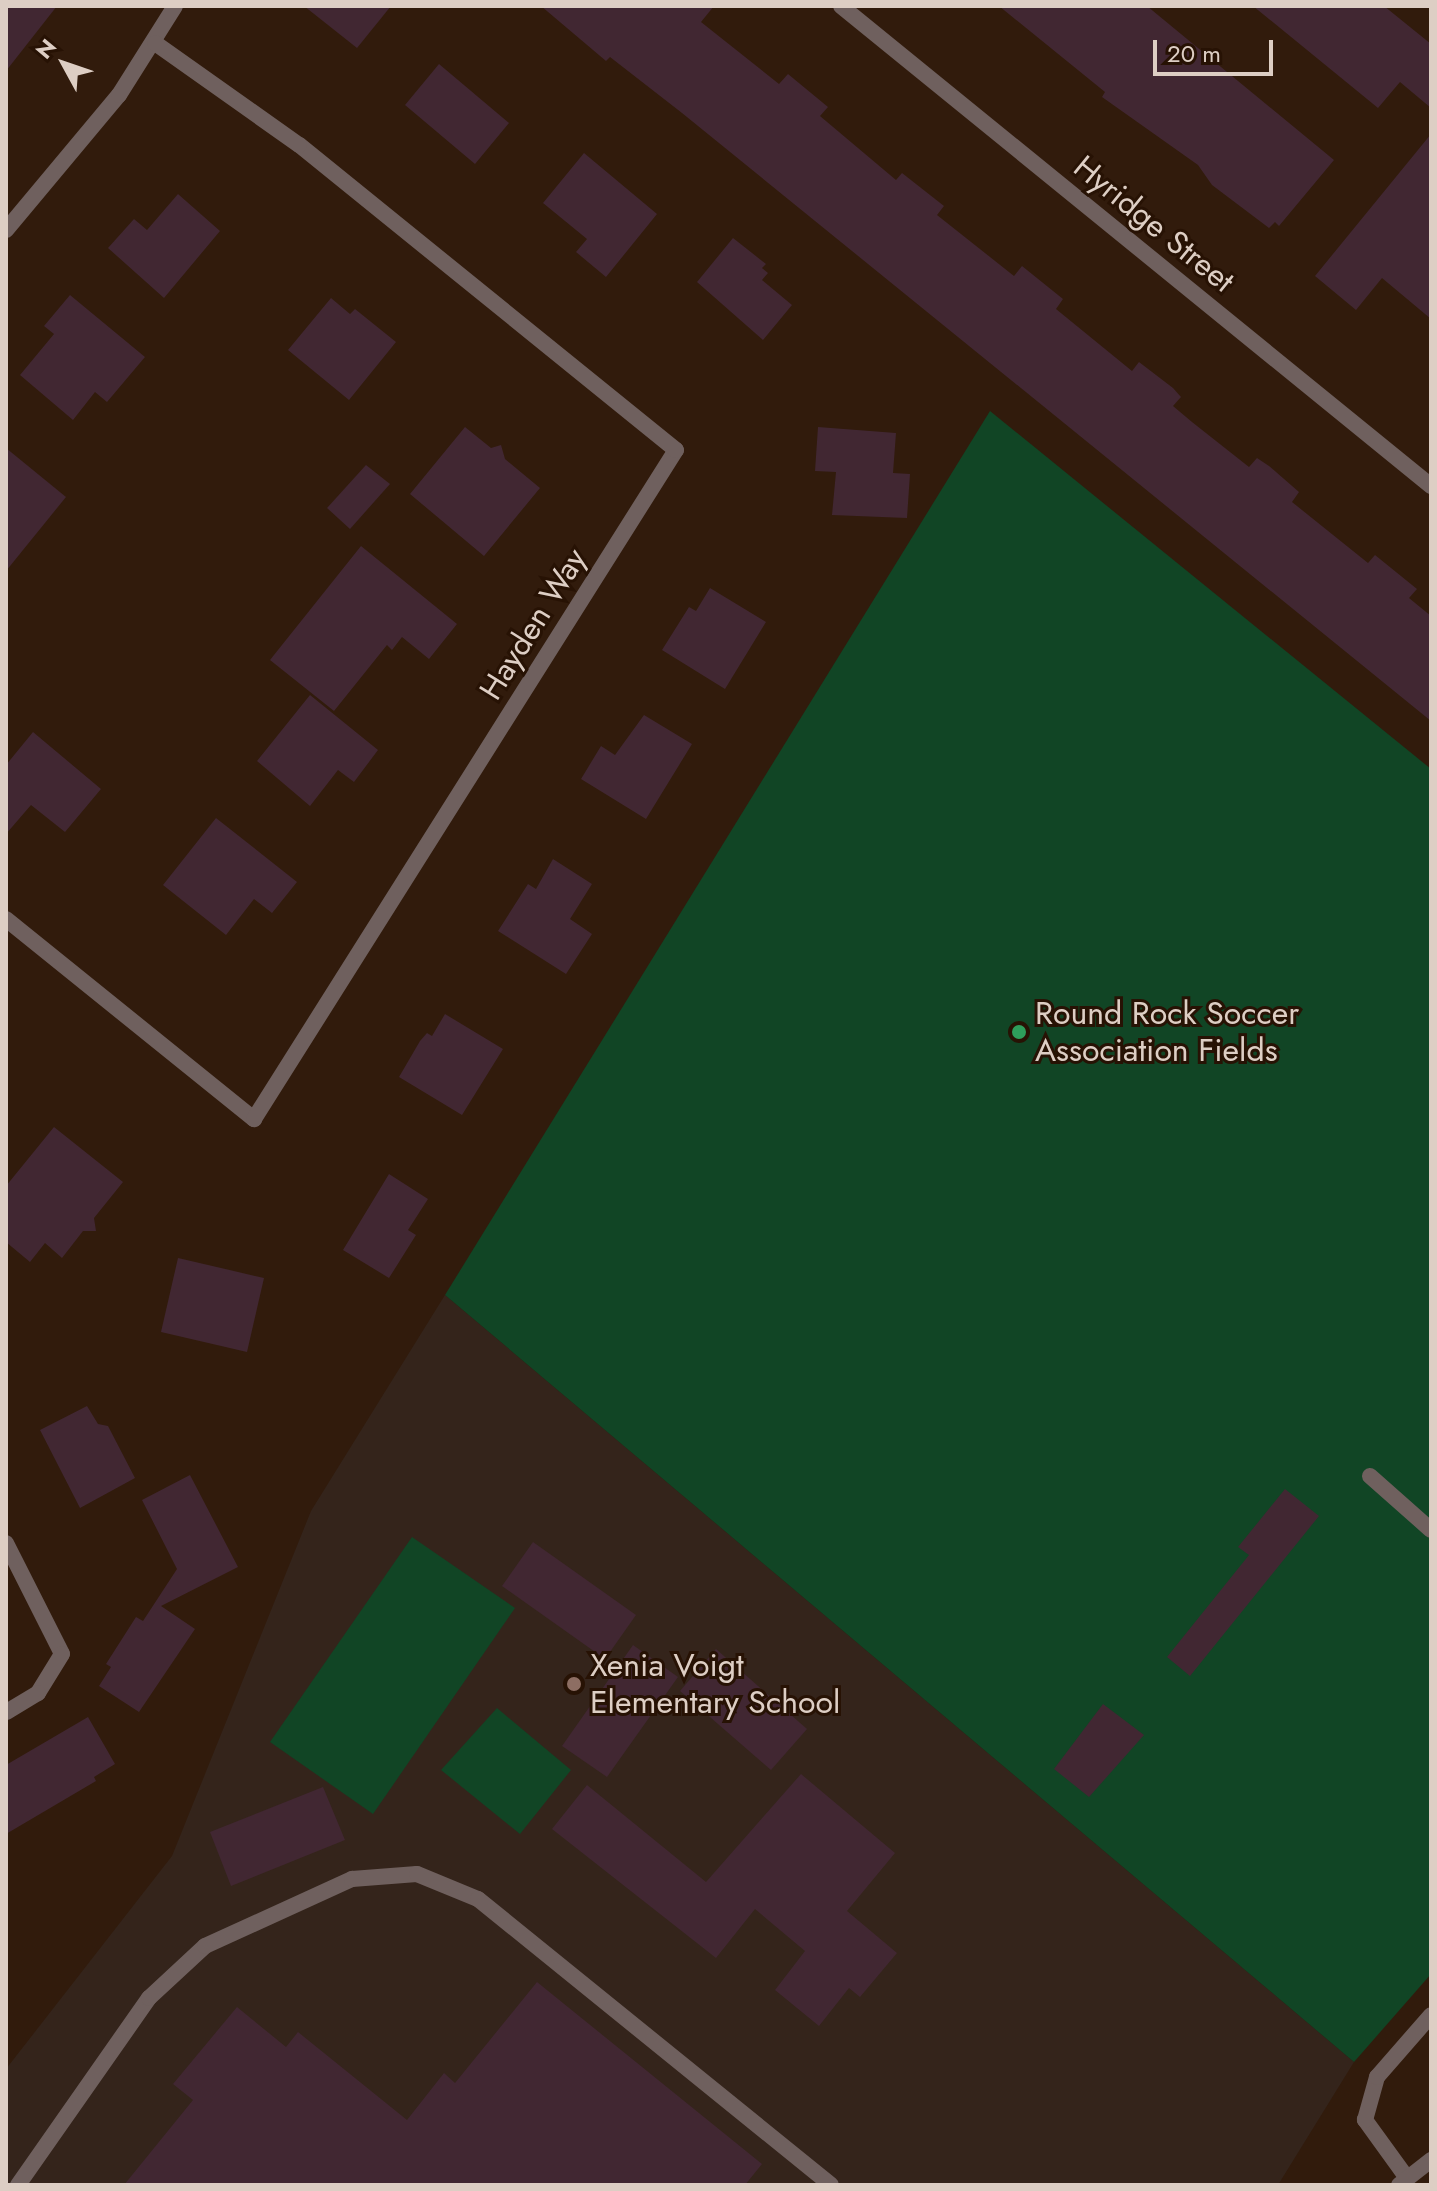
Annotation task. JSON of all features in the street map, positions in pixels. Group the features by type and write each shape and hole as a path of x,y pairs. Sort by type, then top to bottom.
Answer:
{"street":[{"path":"6,230 155,43 175,6"},
{"name":"Hyridge Street","path":"841,6 1431,486"},
{"name":"Hayden Way","path":"6,919 254,1119 676,450 299,145 155,43"},
{"path":"1370,1476 1431,1530"},
{"path":"6,1543 62,1654 38,1693 6,1712"},
{"path":"18,2185 149,1998 205,1946 352,1879 417,1874 478,1899 831,2185"},
{"path":"1431,2015 1377,2077 1365,2120 1407,2183 1431,2160"}],"shaded area":[{"name":"Xenia Voigt Elementary School","path":"445,1295 1354,2062 1278,2185 6,2185 6,2069 172,1856 311,1511"}],"green space":[{"name":"Round Rock Soccer Association Fields","path":"990,411 1431,769 1431,1974 1354,2062 445,1295"},
{"path":"412,1537 515,1608 373,1814 270,1742"},
{"path":"497,1708 571,1770 520,1834 441,1770"}],"building":[{"path":"6,6 57,6 6,71"},
{"path":"304,6 391,6 357,48"},
{"path":"541,6 714,6 701,22 779,84 788,74 828,107 820,116 896,180 902,173 944,206 937,215 1014,276 1022,266 1063,299 1056,309 1132,371 1139,362 1173,388 1181,397 1173,406 1192,422 1249,467 1257,458 1269,466 1299,492 1292,502 1368,563 1375,555 1417,589 1409,598 1431,616 1431,721 682,113 610,57 606,61"},
{"path":"999,6 1147,6 1334,160 1279,226 1275,222 1269,228 1212,185 1198,165 1102,97 1105,92"},
{"path":"1253,6 1384,6 1431,44 1431,108 1400,82 1378,108"},
{"path":"439,64 509,123 475,164 405,105"},
{"path":"1431,134 1431,319 1382,278 1356,310 1315,276"},
{"path":"584,153 657,214 606,277 576,252 587,239 543,203"},
{"path":"178,194 220,231 164,298 108,248 134,219 147,230"},
{"path":"733,238 766,264 762,268 768,273 762,280 792,305 763,340 697,282"},
{"path":"70,295 145,357 107,402 95,392 73,420 20,375 54,334 44,326"},
{"path":"331,298 350,314 355,309 396,342 349,400 288,350"},
{"path":"465,427 491,448 501,445 505,459 540,488 484,556 410,494"},
{"path":"818,427 896,433 893,473 910,474 907,518 832,515 836,472 815,471"},
{"path":"6,448 66,497 6,571"},
{"path":"366,465 390,484 350,529 327,508"},
{"path":"361,546 457,624 429,659 402,637 392,650 387,645 334,711 270,660"},
{"path":"710,588 766,622 725,689 662,650 689,607 696,611"},
{"path":"310,695 378,750 354,782 338,770 310,806 257,761"},
{"path":"644,715 692,744 646,819 581,779 601,746 615,755"},
{"path":"33,732 101,789 65,832 31,805 6,834 6,765"},
{"path":"216,818 297,882 272,913 254,899 226,935 163,885"},
{"path":"553,859 592,884 570,919 592,934 566,974 498,931 528,884 536,889"},
{"path":"445,1014 503,1049 462,1115 399,1077 420,1041 427,1033 432,1036"},
{"path":"54,1127 123,1182 94,1218 96,1231 83,1231 62,1258 45,1243 30,1262 6,1242 6,1186"},
{"path":"389,1174 428,1199 408,1230 416,1235 389,1278 343,1250"},
{"path":"178,1258 264,1278 247,1352 161,1332"},
{"path":"87,1406 98,1424 108,1426 135,1478 80,1508 40,1430"},
{"path":"190,1475 238,1567 161,1606 195,1629 139,1712 99,1686 111,1667 106,1664 136,1617 143,1621 177,1569 142,1500"},
{"path":"1285,1489 1319,1516 1190,1676 1167,1657 1249,1555 1238,1547"},
{"path":"533,1542 636,1615 605,1659 502,1586"},
{"path":"633,1645 678,1677 607,1777 562,1746"},
{"path":"716,1649 807,1729 771,1770 680,1691"},
{"path":"1103,1704 1144,1735 1089,1797 1054,1769"},
{"path":"88,1717 115,1764 94,1777 96,1781 6,1834 6,1765"},
{"path":"801,1774 895,1853 847,1911 897,1953 860,1997 849,1988 819,2026 775,1990 805,1951 755,1909 716,1958 552,1829 587,1785 706,1882"},
{"path":"323,1787 345,1840 231,1886 210,1832"},
{"path":"537,1982 762,2164 745,2185 124,2185 193,2100 173,2084 237,2007 286,2047 298,2032 407,2120 444,2073 455,2083"}],"place":[{"name":"Round Rock Soccer Association Fields","path":"1019,1032"},
{"name":"Xenia Voigt Elementary School","path":"574,1684"}]}
